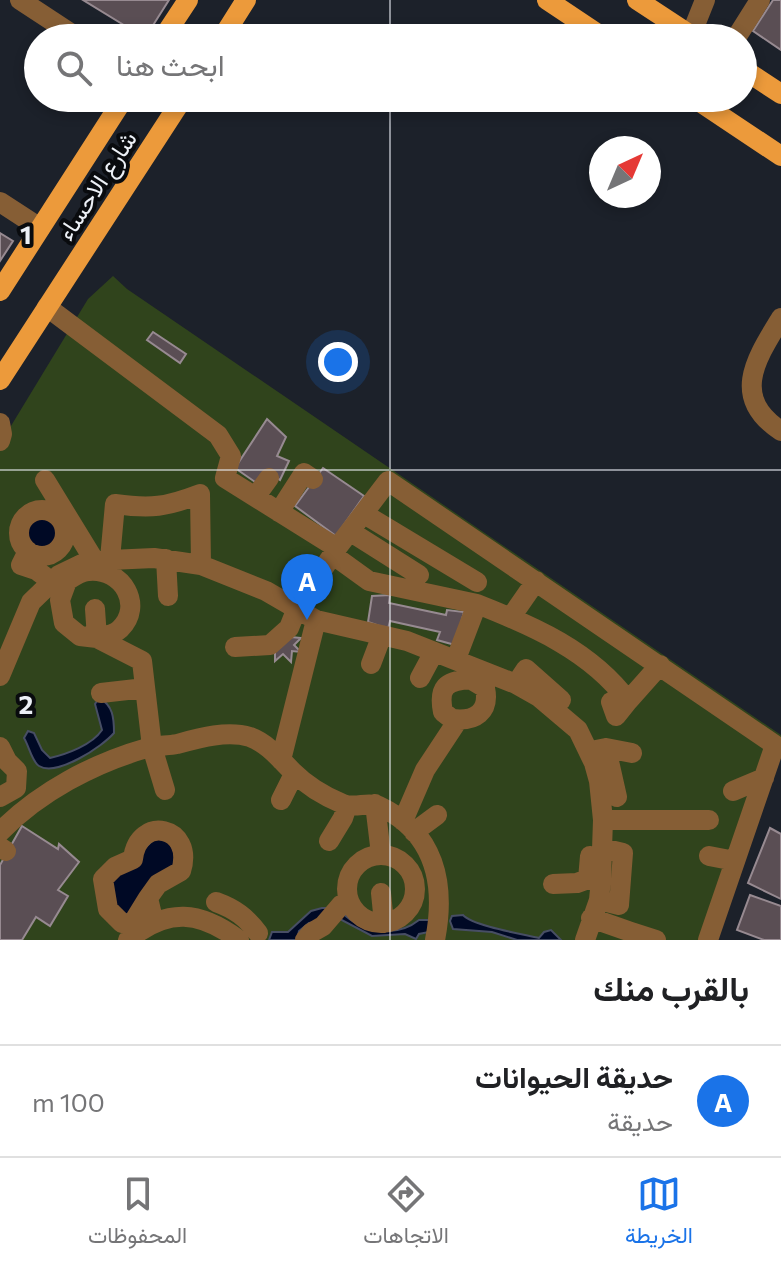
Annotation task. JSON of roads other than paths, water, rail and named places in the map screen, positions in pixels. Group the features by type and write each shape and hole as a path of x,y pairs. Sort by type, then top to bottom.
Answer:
{"main road":[{"path":"172,24 188,0"},
{"path":"231,24 246,0"},
{"path":"547,0 583,24"},
{"path":"637,0 674,24"},
{"path":"757,78 781,94"},
{"name":"شارع الاحساء","path":"0,291 115,112"},
{"name":"شارع الاحساء","path":"0,380 174,112"},
{"path":"715,112 781,156"}],"street":[{"path":"20,0 57,24"},
{"path":"697,24 705,0"},
{"path":"745,24 760,0"},
{"path":"0,202 40,228"},
{"path":"47,307 218,435 231,456 225,478 417,592"},
{"path":"781,318 755,360 751,382 762,414 781,431"},
{"path":"0,423 0,441"},
{"path":"279,512 304,473 313,479"},
{"path":"256,496 269,478"},
{"path":"45,480 104,564 122,581 129,595 128,612 121,629 97,638 80,636 64,623 60,600 67,581 104,564"},
{"path":"235,647 270,645 289,628 297,608 388,481 775,745 708,940"},
{"path":"104,564 115,504 147,509 175,504 200,494 201,565"},
{"path":"364,514 477,582"},
{"path":"417,592 431,555 451,525"},
{"path":"340,545 369,581 470,603 542,631 604,674 619,702 660,665"},
{"path":"456,659 477,582 497,556"},
{"path":"0,560 24,558 51,581"},
{"path":"166,559 168,596"},
{"path":"5,678 31,602 51,581 66,571 104,564 166,559 201,565 266,591 316,620 407,641 456,659 481,677 488,701 482,711 456,731 437,766 415,791"},
{"path":"511,617 536,581"},
{"path":"95,609 97,638"},
{"path":"281,800 291,786 288,767 309,693 316,620"},
{"path":"371,664 382,635"},
{"path":"97,638 142,661 152,747 165,790"},
{"path":"420,678 434,652"},
{"path":"456,731 452,719 443,712 443,690 451,681 481,677 516,684 539,697 598,749 610,793 603,820 595,909 585,940"},
{"path":"101,693 145,688"},
{"path":"2,843 37,799 117,757 152,747 226,735 250,737 315,789 347,806 375,804 420,823"},
{"path":"598,749 632,753"},
{"path":"0,797 16,788 17,771 2,757"},
{"path":"407,768 414,778 424,844 448,895 435,940"},
{"path":"739,769 764,778"},
{"path":"733,791 764,778"},
{"path":"553,884 577,883 588,879 590,811 610,793"},
{"path":"375,804 381,854"},
{"path":"329,841 347,806"},
{"path":"603,820 709,820"},
{"path":"148,898 132,924 122,923 108,909 103,879 115,867 133,859 134,849 143,836 170,824 185,859 181,871 158,884 148,898 154,923"},
{"path":"305,940 346,906 347,882 351,871 362,860 381,854 392,856 408,868 414,879 415,895 407,912 384,923 372,923 346,906"},
{"path":"709,856 735,861"},
{"path":"381,893 384,923"},
{"path":"128,940 154,923 215,906 253,934"},
{"path":"595,909 632,935 656,940"}],"water":[{"path":"42,517 53,522 58,533 53,544 42,549 31,544 26,533 31,522"},
{"path":"99,698 112,712 114,733 68,764 47,768 39,766 24,738 28,731 34,733 42,750 50,758 79,748 102,730 95,704"},
{"path":"155,838 169,841 179,861 129,914 120,914 115,909 111,882"},
{"path":"338,908 355,922 376,930 398,930 419,920 431,920 429,932 419,934 416,939 405,934 372,936 340,919 309,923 299,931 297,940 269,940 272,932 288,932 311,911"},
{"path":"463,915 487,926 539,938 551,930 561,940 517,940 492,932 453,929 452,916"}],"place":[{"name":"حديقة الحيوانات","path":"307,620"}]}
